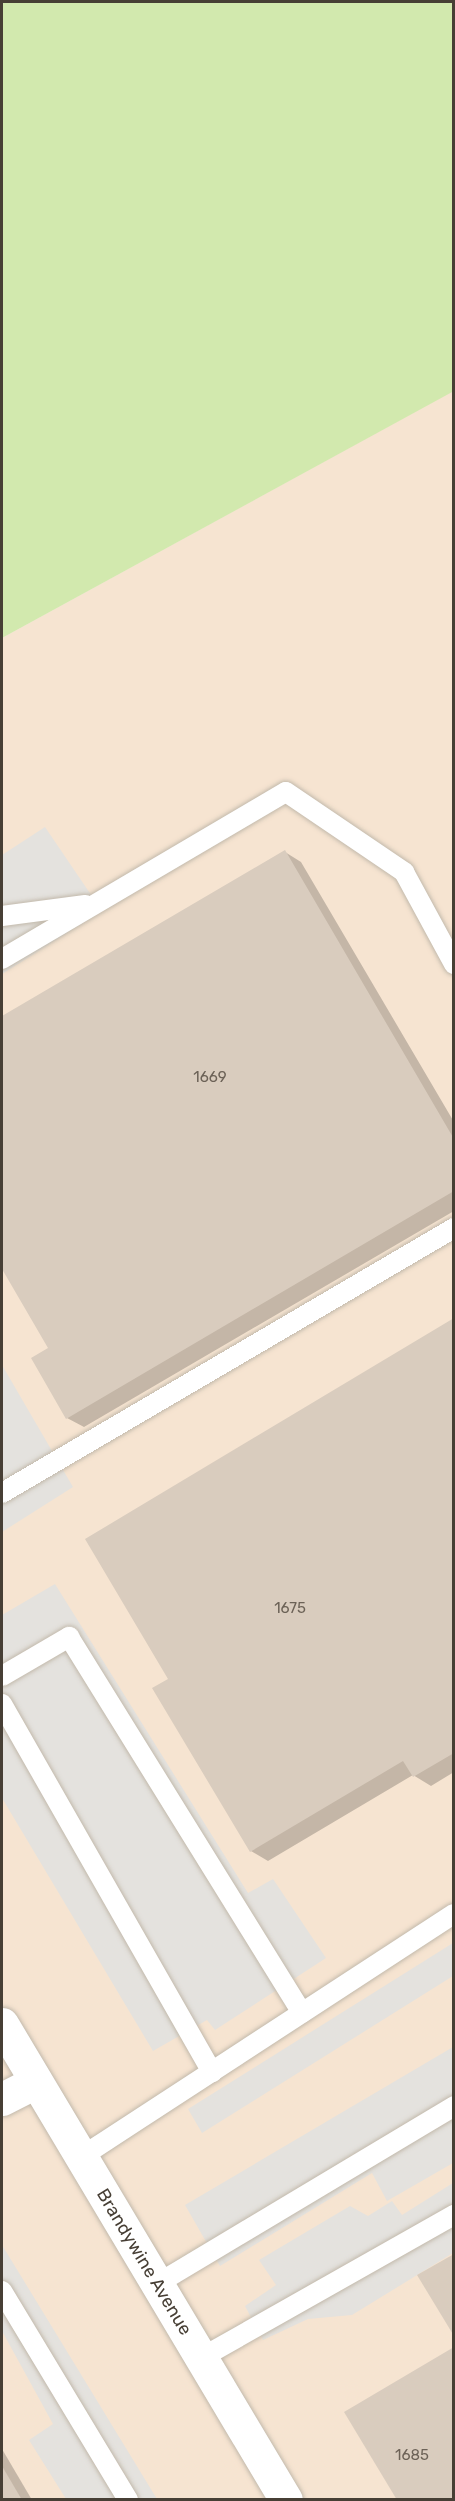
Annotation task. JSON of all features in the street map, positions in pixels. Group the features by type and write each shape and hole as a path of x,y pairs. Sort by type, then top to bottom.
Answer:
{"street":[{"name":"Brandywine Avenue","path":"2,2024 286,2499"},
{"path":"2,2099 36,2082"}],"lane":[{"path":"2,959 286,792 404,872 453,964"},
{"path":"2,916 95,904"},
{"path":"2,1493 453,1228"},
{"path":"2,1676 69,1637 302,2013"},
{"path":"2,1704 212,2072"},
{"path":"81,2157 453,1914"},
{"path":"157,2284 453,2106"},
{"path":"201,2358 453,2216"},
{"path":"2,2291 128,2499"}],"shaded area":[{"path":"453,391 453,2499 2,2500 2,638"},
{"path":"45,827 102,911 2,974 2,855"},
{"path":"2,1365 73,1487 2,1532"},
{"path":"55,1584 248,1893 273,1879 326,1958 215,2030 207,2020 153,2051 2,1798 2,1615"},
{"path":"453,1943 453,1976 202,2133 188,2109"},
{"path":"453,2047 453,2163 387,2201 372,2173 220,2266 185,2205"},
{"path":"453,2183 453,2253 352,2315 308,2319 263,2340 245,2306 276,2285 259,2260 350,2206 368,2216 392,2201 402,2215"},
{"path":"2,2245 157,2499 66,2499 29,2440 53,2424 2,2331"}],"green space":[{"path":"2,2 453,2 454,391 2,638"}],"building":[{"path":"285,850 454,1139 454,1191 66,1419 31,1358 48,1348 2,1269 2,1016"},
{"path":"454,1318 454,1753 413,1777 403,1761 250,1852 152,1688 168,1679 85,1539"},
{"path":"454,2254 454,2336 417,2275"},
{"path":"454,2347 454,2500 397,2500 344,2412"},
{"path":"2,2466 22,2500 2,2500"}]}
